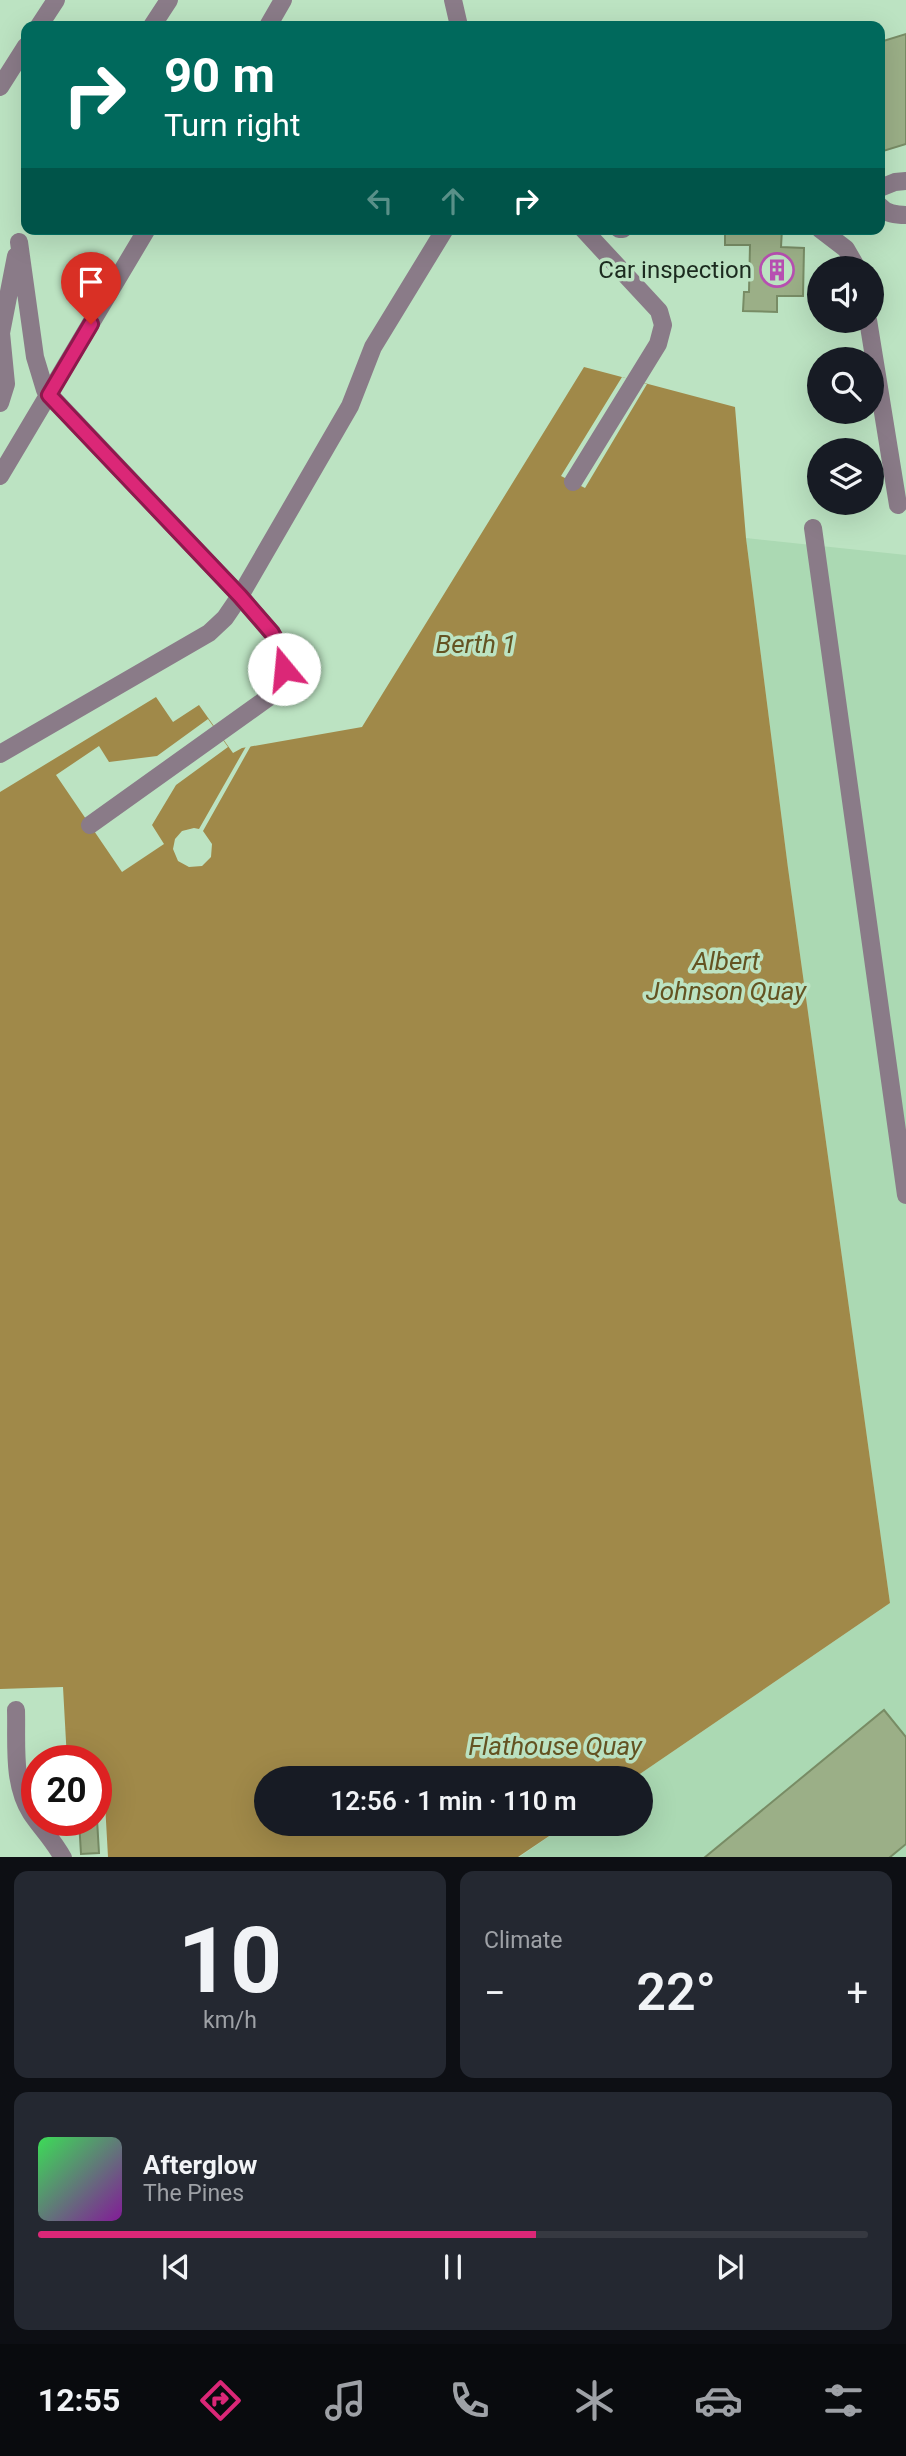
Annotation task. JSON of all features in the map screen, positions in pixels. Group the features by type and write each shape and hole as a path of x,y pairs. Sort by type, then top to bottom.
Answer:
{"lane":[{"path":"42,21 56,0"},
{"path":"155,21 169,0"},
{"path":"271,21 283,0"},
{"path":"453,0 458,21"},
{"path":"0,86 21,54"},
{"path":"885,186 906,181"},
{"path":"885,211 906,215"},
{"path":"0,476 143,235"},
{"path":"0,754 209,633 225,618 350,406 373,347 441,235"},
{"path":"573,482 658,344 663,325 659,311 589,235"},
{"path":"828,235 846,248 850,256"},
{"path":"23,236 35,357 49,395 240,596 278,644 284,669 279,687 272,695 90,825"},
{"path":"0,256 23,236"},
{"path":"0,276 23,236"},
{"path":"0,403 6,384 1,333 23,236"},
{"path":"869,333 898,505"},
{"path":"813,528 906,1195"},
{"path":"16,1710 17,1768 24,1798 31,1814 63,1857"}],"shaded area":[{"path":"746,538 906,555 906,1857 519,1857 550,1836 653,1836 652,1766 890,1603 788,868"}],"water":[{"path":"584,367 735,407 746,538 788,868 890,1603 652,1766 254,1766 254,1836 549,1836 518,1857 0,1857 0,792 156,697 173,722 199,705 233,753 242,748 362,727"}],"pier":[{"path":"622,377 647,384 585,488 561,476"},
{"path":"208,719 228,747 176,785 152,825 164,844 122,872 56,775 99,746 109,762 157,756"},
{"path":"253,742 203,831 212,844 211,857 202,866 189,867 178,861 173,849 175,839 182,831 199,829 248,743"},
{"path":"63,1687 66,1745 21,1745 21,1836 107,1836 108,1857 0,1857 0,1689"}],"building":[{"path":"906,34 906,144 885,150 885,40"},
{"name":"Car inspection","path":"725,235 782,235 781,247 804,248 803,296 777,296 777,312 743,311 744,292 749,292 750,245 725,245"},
{"path":"884,1710 906,1737 906,1844 890,1857 705,1857"},
{"path":"80,1836 98,1836 99,1853 81,1854"}],"place":[{"name":"Car inspection","path":"777,270"}],"route":[{"path":"91,324 49,395 272,633 278,644 284,669"}],"water label":[{"name":"Berth 1","path":"476,644"},
{"name":"Albert Johnson Quay","path":"726,976"},
{"name":"Flathouse Quay","path":"555,1746"}]}
